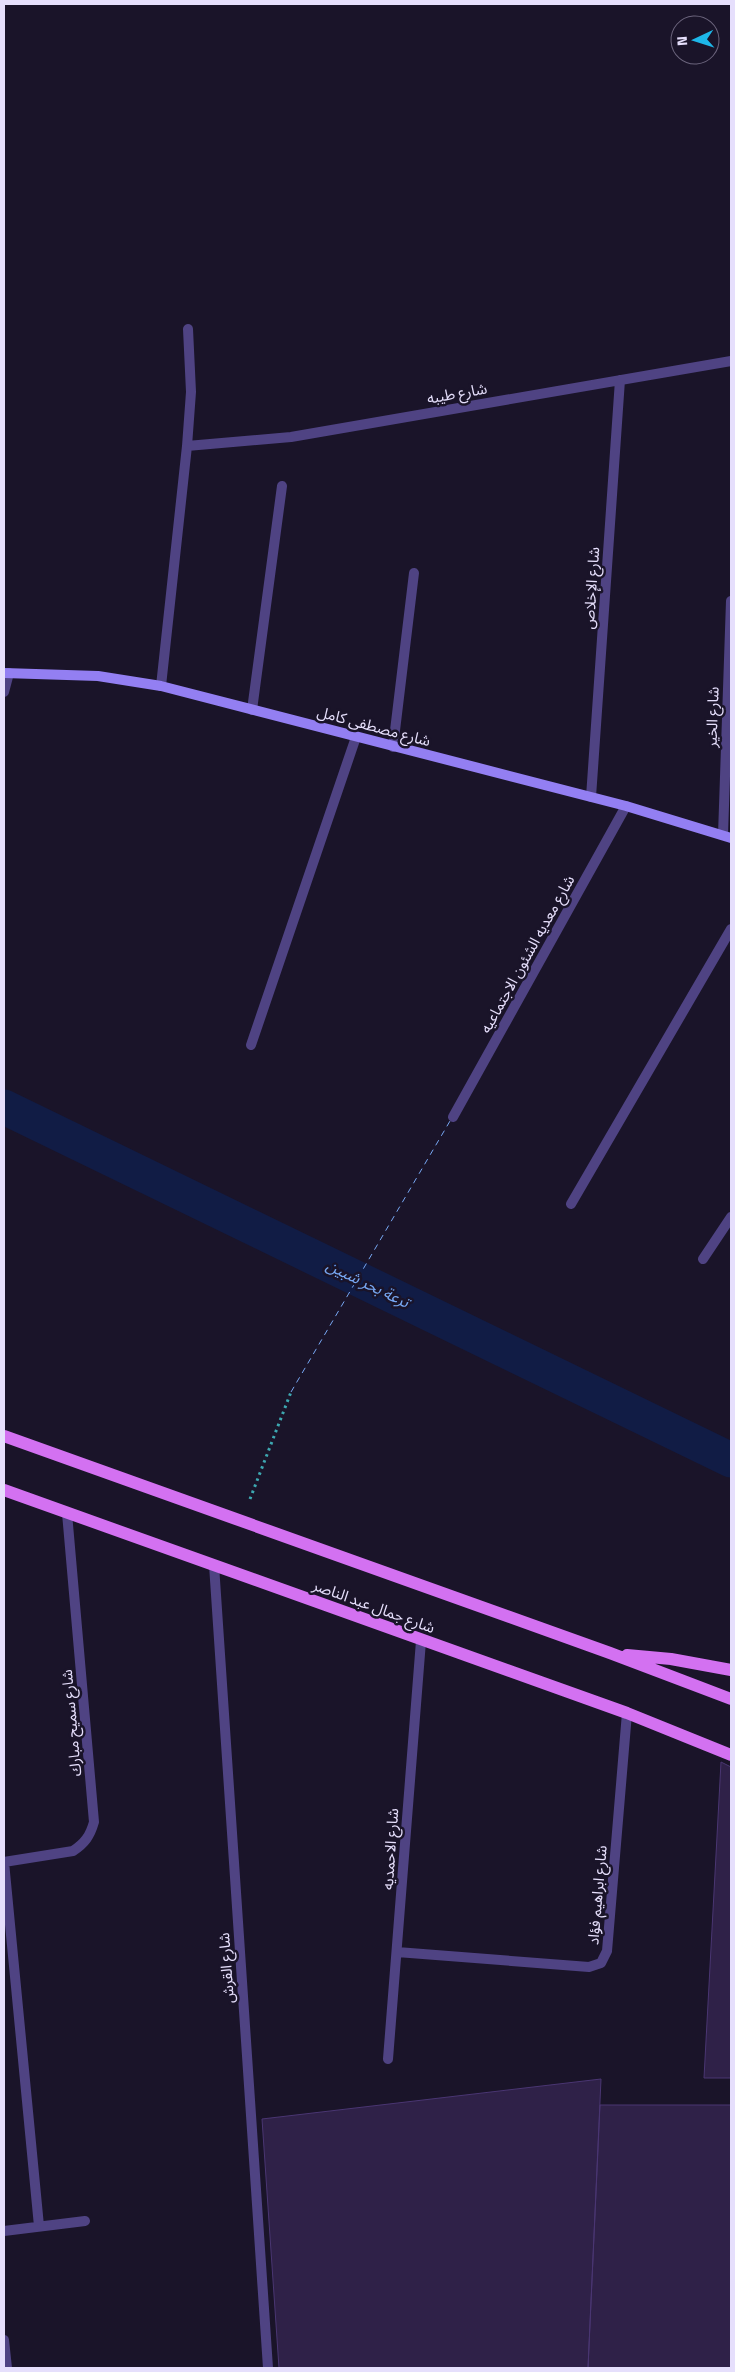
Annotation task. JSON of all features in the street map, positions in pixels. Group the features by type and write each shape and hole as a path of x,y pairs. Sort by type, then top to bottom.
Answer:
{"main road":[{"name":"شارع مصطفى كامل","path":"6,673 98,676 161,686 626,806 727,836"},
{"path":"4,1436 610,1653 731,1699"},
{"name":"شارع جمال عبد الناصر","path":"4,1490 627,1714 731,1755"},
{"path":"610,1653 671,1659 731,1670"}],"street":[{"path":"161,686 187,446 191,392 188,329"},
{"name":"شارع طيبه","path":"187,446 292,437 731,361"},
{"name":"شارع الإخلاص","path":"591,797 620,380"},
{"path":"252,710 282,486"},
{"path":"392,747 414,573"},
{"name":"شارع الخير","path":"727,836 731,601"},
{"path":"4,692 6,673"},
{"path":"251,1045 356,737"},
{"name":"شارع معديه الشئون الاجتماعيه","path":"453,1117 626,806"},
{"path":"571,1204 731,929"},
{"path":"703,1259 731,1217"},
{"name":"شارع سميح مبارك","path":"4,1862 73,1851 82,1845 90,1835 94,1822 66,1513"},
{"name":"شارع القرش","path":"214,1565 268,2368"},
{"name":"شارع الاحمديه","path":"388,2059 421,1641"},
{"name":"شارع ابراهيم فؤاد","path":"397,1952 589,1967 601,1963 607,1951 627,1714"},
{"path":"4,1862 39,2226"},
{"path":"4,2231 85,2221"},
{"path":"4,2340 7,2368"}],"path":[{"path":"242,1521 291,1392"}],"building":[{"path":"721,1762 731,1767 731,2078 704,2078"},
{"path":"601,2079 588,2368 279,2368 262,2119"},
{"path":"600,2105 731,2105 731,2368 588,2368"}],"waterway":[{"name":"ترعة بحر شبين","path":"4,1107 731,1460"}],"ferry route":[{"path":"291,1392 450,1121"}]}
